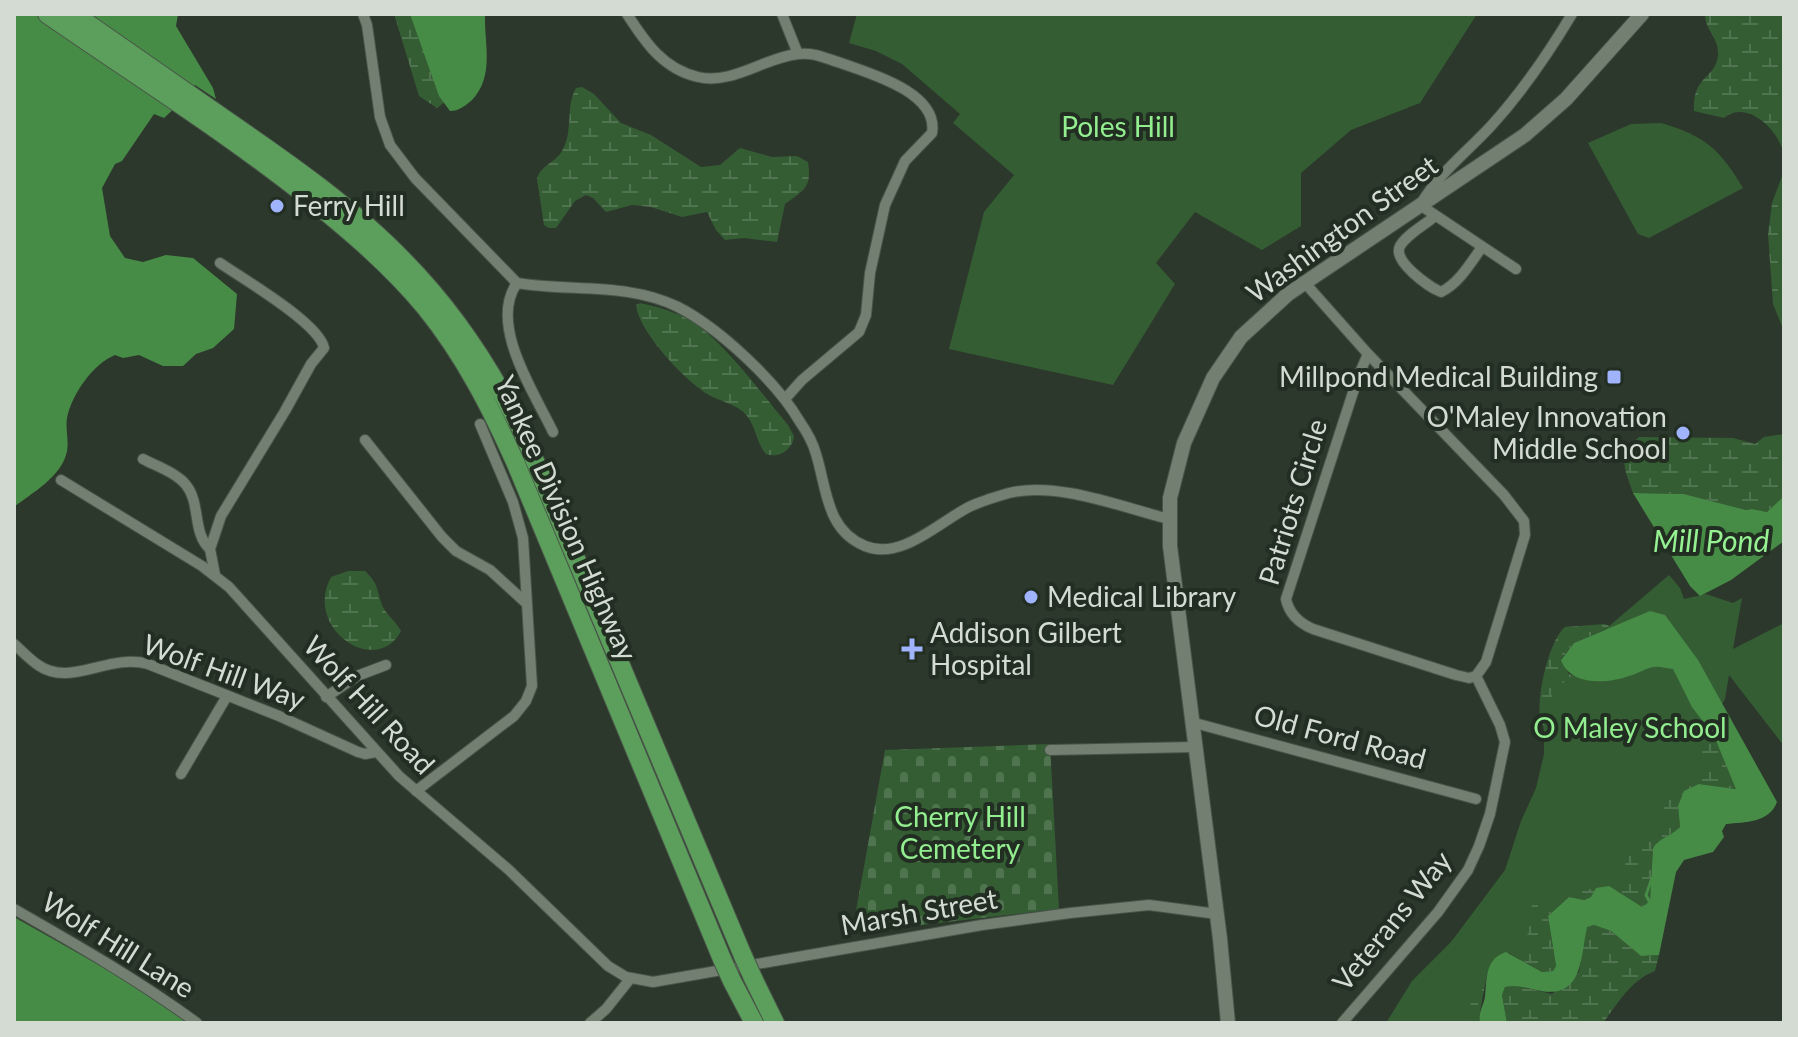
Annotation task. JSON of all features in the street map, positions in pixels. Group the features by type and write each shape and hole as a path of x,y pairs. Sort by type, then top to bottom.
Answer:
{"highway":[{"name":"Yankee Division Highway","path":"47,14 331,197 405,262 457,323 501,389 534,456 743,956 775,1023"},
{"name":"Yankee Division Highway","path":"74,14 250,145 401,280 451,342 484,395 516,464 722,959 754,1023"}],"main road":[{"name":"Washington Street","path":"1228,1023 1173,575 1170,498 1184,443 1213,378 1241,337 1288,294 1550,116 1642,14"}],"street":[{"path":"363,14 380,117 390,145 415,178 517,283 599,288 658,298 708,326 785,399 800,420 815,451 830,510 840,528 867,547 885,549 904,545 978,502 1024,490 1063,493 1169,519"},
{"path":"627,14 648,47 661,60 698,77 726,77 798,54 817,55 877,74 921,102 933,126 928,138 905,161 885,205 870,273 866,315 859,332 802,380 785,399"},
{"path":"782,14 798,54"},
{"path":"1516,269 1420,205 1436,180 1521,91 1572,14"},
{"path":"1435,216 1400,246 1398,254 1402,262 1426,284 1441,292 1448,288 1457,281 1482,247"},
{"path":"215,575 210,549 227,505 311,364 324,348 322,339 308,324 220,263"},
{"path":"517,283 511,291 506,314 510,338 553,432"},
{"path":"1305,283 1524,521 1525,535 1486,662 1476,676"},
{"name":"Patriots Circle","path":"1368,354 1286,599 1288,606 1299,621 1313,629 1456,675 1476,676"},
{"path":"416,791 496,732 526,701 532,686 525,602 526,556 521,526 480,424"},
{"path":"365,440 442,537 461,554 490,570 525,602"},
{"path":"143,459 180,479 189,488 198,527 210,549"},
{"name":"Wolf Hill Road","path":"61,480 215,575 241,598 326,697 416,791 509,870 608,966 630,979"},
{"name":"Wolf Hill Way","path":"14,644 37,664 66,674 117,661 132,660 148,664 279,716 358,752 376,752"},
{"path":"326,697 357,676 386,665"},
{"name":"Veterans Way","path":"1342,1023 1438,912 1468,870 1479,846 1490,814 1505,742 1476,676"},
{"path":"181,774 227,696"},
{"name":"Old Ford Road","path":"1191,722 1476,799"},
{"path":"1050,750 1194,747"},
{"name":"Marsh Street","path":"630,979 653,982 982,925 1108,908 1166,906 1217,914"},
{"name":"Wolf Hill Lane","path":"14,909 94,953 197,1023"},
{"path":"590,1023 606,1009 630,979"}],"green space":[{"path":"394,14 478,14 446,101 437,108 419,96"},
{"name":"Poles Hill","path":"857,14 1477,14 1420,103 1351,130 1301,173 1301,226 1262,250 1195,212 1156,263 1175,284 1113,385 949,349 984,212 1014,175 953,123 960,114 902,64 876,51 849,43"},
{"path":"1705,14 1784,14 1784,157 1782,147 1770,128 1753,115 1733,113 1724,118 1694,111 1697,90 1713,69 1718,55"},
{"path":"582,87 594,94 621,123 651,135 701,167 720,165 740,148 772,157 797,156 808,162 809,178 805,188 785,204 777,242 744,238 725,240 707,212 682,217 651,207 632,205 606,212 586,195 575,201 556,228 544,225 537,179 566,143 573,95 576,88"},
{"path":"1661,123 1690,133 1710,146 1743,188 1649,238 1638,234 1588,143 1631,124"},
{"path":"1784,171 1784,331 1773,304 1768,234 1772,203"},
{"path":"640,303 686,318 723,348 788,425 794,436 788,449 776,455 766,454 743,412 709,395 676,367 645,328 636,305"},
{"path":"1784,434 1784,496 1767,512 1746,510 1684,494 1633,493 1625,470 1627,451 1639,437 1733,438 1755,444 1764,437"},
{"path":"348,571 365,571 374,582 382,606 401,631 390,644 376,650 361,648 346,641 335,629 327,614 325,596 331,577"},
{"name":"O Maley School","path":"1669,575 1680,588 1684,599 1706,594 1733,603 1742,598 1733,649 1784,623 1784,746 1729,675 1725,699 1710,725 1693,783 1671,794 1655,828 1631,849 1625,862 1626,879 1622,890 1583,889 1571,896 1540,900 1533,904 1522,949 1504,956 1479,986 1469,1008 1468,1017 1473,1023 1386,1023 1412,981 1451,942 1505,870 1536,788 1544,754 1544,716 1555,689 1574,674 1608,627"},
{"name":"O Maley School","path":"1605,624 1611,627 1574,643 1561,659 1569,674 1692,707 1714,736 1737,789 1699,784 1678,806 1680,827 1653,848 1650,901 1642,907 1591,897 1584,900 1569,897 1548,916 1556,966 1553,971 1542,972 1507,952 1488,969 1480,1023 1447,1023 1485,949 1551,745 1540,707 1545,668 1554,643 1565,627"},
{"name":"Cherry Hill Cemetery","path":"1050,744 1059,909 852,933 885,750"},
{"path":"1594,925 1611,931 1641,956 1659,955 1655,971 1632,986 1603,1023 1507,1023 1502,995 1505,987 1513,985 1552,994 1579,972 1586,927"}],"water":[{"path":"14,14 178,14 176,26 213,88 216,99 195,85 193,91 164,118 154,114 122,161 115,164 102,188 110,236 125,258 143,262 166,255 193,258 237,294 234,329 213,348 196,354 183,366 163,366 139,355 123,358 115,355 99,365 85,381 70,409 67,451 62,463 44,484 14,507"},
{"path":"410,14 485,14 487,59 484,81 472,100 462,108 450,111 439,96"},
{"name":"Mill Pond","path":"1633,493 1684,494 1746,510 1767,512 1784,496 1784,541 1731,580 1700,596 1690,586"},
{"path":"1650,611 1665,615 1698,660 1777,802 1762,818 1726,824 1722,831 1724,837 1713,852 1684,860 1676,872 1659,955 1641,956 1611,931 1594,925 1587,927 1580,964 1571,984 1551,992 1505,987 1502,995 1507,1023 1480,1023 1488,970 1494,959 1506,952 1542,972 1553,971 1556,966 1548,916 1569,897 1584,900 1591,897 1596,888 1609,886 1642,907 1650,901 1653,848 1680,827 1678,806 1684,791 1699,784 1736,789 1714,736 1692,707 1673,669 1654,667 1620,679 1590,681 1572,675 1561,660 1574,643"},
{"path":"14,917 117,975 188,1023 14,1023"}],"waterway":[{"path":"1651,905 1646,895 1652,878"}],"place":[{"name":"Ferry Hill","path":"277,206"},
{"name":"Millpond Medical Building","path":"1614,377"},
{"name":"O'Maley Innovation Middle School","path":"1683,433"},
{"name":"Medical Library","path":"1031,597"},
{"name":"Addison Gilbert Hospital","path":"912,649"}]}
